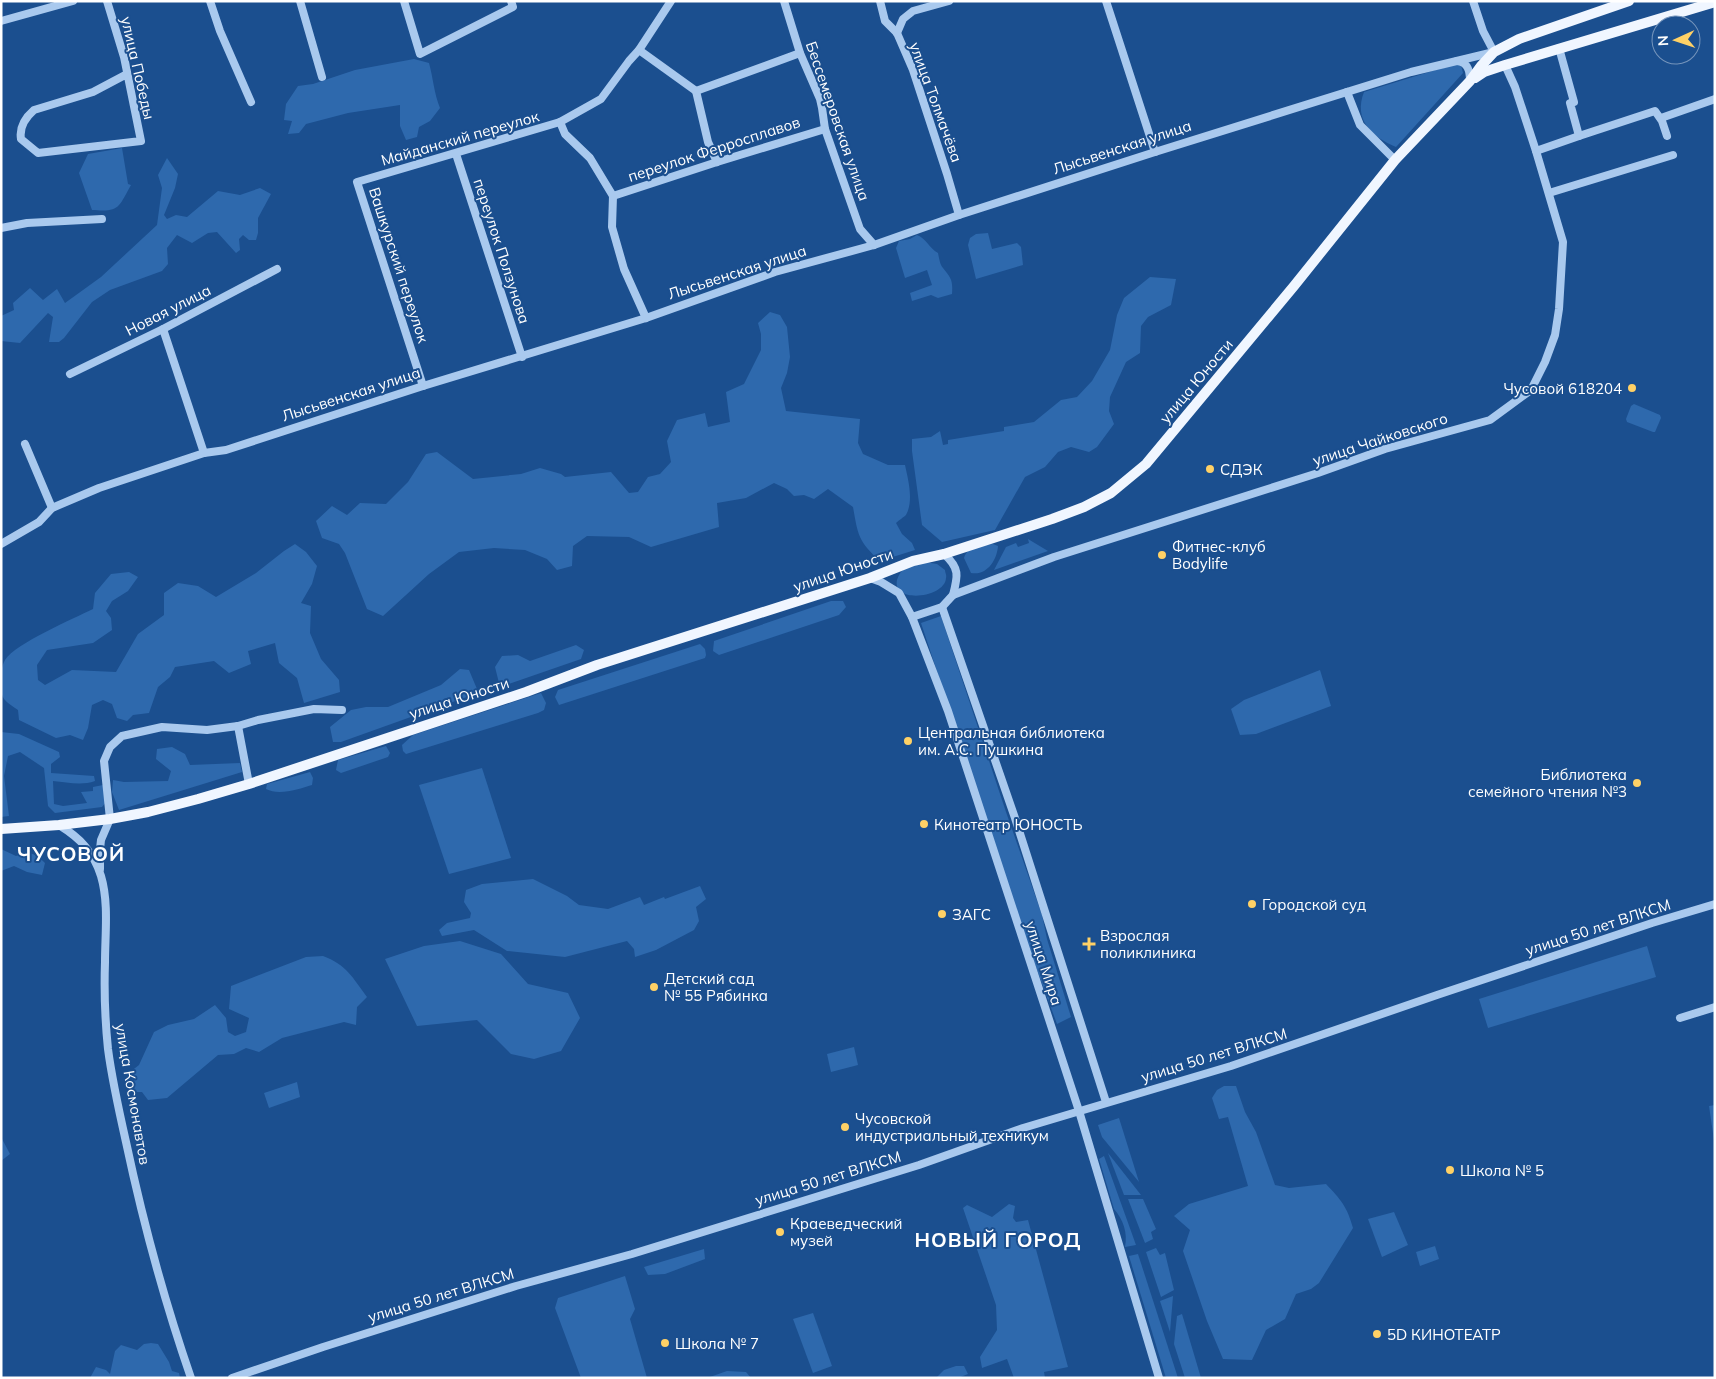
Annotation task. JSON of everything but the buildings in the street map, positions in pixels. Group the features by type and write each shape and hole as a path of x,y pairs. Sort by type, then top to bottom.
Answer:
{"main road":[{"name":"Лысьвенская улица","path":"1470,81 1494,52 1519,39 1630,1"},
{"path":"1470,81 1484,72 1505,65 1715,2"},
{"path":"1494,52 1505,65"},
{"name":"улица Юности","path":"1,829 110,819 148,812 249,784 526,692 597,665 870,578 913,561 944,554 1084,507 1111,493 1146,464 1395,160 1470,81"}],"street":[{"path":"2,19 73,1"},
{"name":"улица Победы","path":"108,1 124,56 141,141 38,153 21,139 20,134 27,116 34,110 93,92 127,74"},
{"path":"210,1 220,31 251,102"},
{"path":"300,1 322,77"},
{"path":"404,1 420,54 513,8 511,1"},
{"path":"560,122 601,99 639,50 671,1"},
{"name":"Бессемеровская улица","path":"784,1 800,52 822,108 825,129 860,230 874,245"},
{"name":"улица Толмачёва","path":"880,1 885,20 897,33 913,70 959,215"},
{"path":"897,33 903,19 913,11 948,1"},
{"path":"1106,1 1155,152"},
{"path":"1473,1 1483,31 1494,52"},
{"path":"1560,48 1574,102 1570,103 1579,136"},
{"path":"639,50 696,91 708,142 717,162"},
{"path":"696,91 800,52"},
{"name":"Лысьвенская улица","path":"1,544 39,522 52,508 99,488 204,453 226,450 424,386 646,318 775,272 874,245 959,215 1347,92 1455,61 1494,52"},
{"path":"1455,61 1466,65 1470,81"},
{"name":"улица Чайковского","path":"912,617 942,607 953,595 1054,557 1318,473 1385,449 1490,420 1531,390 1545,362 1555,335 1559,309 1563,242 1536,151 1515,88 1505,65"},
{"path":"1347,92 1360,125 1395,160"},
{"path":"1661,118 1715,99"},
{"path":"1536,151 1656,111 1661,118 1667,136"},
{"name":"Майданский переулок","path":"357,182 560,122 565,134 590,158 613,196"},
{"name":"переулок Ферросплавов","path":"613,196 825,129"},
{"name":"переулок Ползунова","path":"456,154 522,357"},
{"path":"1549,193 1673,155"},
{"name":"Вашкурский переулок","path":"357,182 424,386"},
{"path":"613,196 612,227 624,269 646,318"},
{"path":"1,228 27,223 102,219"},
{"name":"Новая улица","path":"70,374 277,269"},
{"path":"162,329 204,453"},
{"path":"25,444 52,508"},
{"path":"944,554 952,561 957,570 957,580 953,595"},
{"name":"улица Мира","path":"870,578 881,582 899,593 912,617 961,748 1079,1111 1159,1378"},
{"name":"улица Мира","path":"942,607 1021,836 1106,1102"},
{"path":"101,876 100,850 104,831 110,819 104,761 110,747 122,736 162,727 207,730 238,726 314,709 342,710"},
{"path":"238,726 249,784"},
{"name":"улица Космонавтов","path":"59,825 75,835 84,844 101,876 106,906 105,1016 112,1071 130,1162 152,1253 174,1328 192,1378"},
{"name":"улица 50 лет ВЛКСМ","path":"232,1378 516,1286 632,1254 919,1165 1023,1128 1231,1066 1652,923 1715,904"},
{"path":"1680,1018 1715,1007"}],"shaded area":[{"path":"414,59 429,63 440,108 430,121 419,127 417,137 406,140 400,126 400,105 348,113 306,124 299,133 288,134 292,121 284,120 286,104 298,86 313,84 355,70"},
{"path":"1455,64 1461,65 1463,73 1396,147 1372,133 1363,119 1361,111 1364,92"},
{"path":"122,148 128,184 131,185 117,207 108,210 92,210 79,173 88,154"},
{"path":"167,158 178,174 175,188 164,215 167,219 176,215 187,217 218,191 240,195 260,188 271,194 258,218 256,240 249,240 243,235 239,239 240,250 236,253 217,232 208,233 192,243 177,235 167,248 168,264 162,271 110,290 92,302 59,342 49,342 53,317 48,313 20,343 1,341 1,316 14,310 13,303 30,288 43,300 57,289 65,303 101,277 157,225 162,188 158,175"},
{"path":"988,233 992,249 1017,243 1021,247 1023,265 976,279 968,245 970,238 976,234"},
{"path":"917,235 923,238 938,253 941,265 951,280 952,294 938,298 931,295 912,301 910,293 932,285 927,270 905,278 896,248 899,241 910,239"},
{"path":"1150,277 1176,279 1171,305 1148,317 1141,326 1140,353 1126,362 1110,397 1109,411 1114,424 1097,447 1089,452 1071,447 1058,452 1045,467 1025,477 995,530 942,542 922,525 912,439 931,437 940,431 943,445 948,444 948,440 1004,431 1004,427 1034,422 1061,400 1077,397 1092,381 1110,350 1117,315 1124,298"},
{"path":"770,312 780,315 787,327 790,357 787,373 781,388 786,411 860,419 858,443 863,454 888,465 905,465 910,490 910,503 906,515 896,523 902,534 912,543 915,550 880,561 867,548 860,537 853,507 828,489 814,499 804,495 794,496 787,489 774,483 746,498 717,503 719,527 651,547 629,537 587,536 573,546 572,566 557,570 547,559 525,550 494,548 459,552 429,574 383,616 367,609 345,553 339,544 322,538 316,521 332,506 347,515 360,503 386,504 408,482 426,454 437,452 473,479 521,474 540,468 565,477 611,472 629,493 638,492 648,477 660,474 671,462 667,441 677,420 705,413 708,427 730,422 726,392 744,384 761,350 761,334 758,323"},
{"path":"1634,404 1660,415 1661,418 1655,432 1627,422 1626,419 1631,406"},
{"path":"1028,539 1048,551 994,570 1006,547 1016,543 1018,547 1029,543"},
{"path":"295,544 306,552 317,566 312,584 301,603 311,606 310,633 321,659 339,680 340,692 304,703 297,678 279,663 275,643 248,651 251,664 229,673 214,661 175,667 170,677 158,687 149,713 133,715 127,721 117,718 112,704 103,700 92,705 88,728 83,740 70,735 56,738 19,720 18,710 6,702 1,689 1,674 5,660 11,653 32,639 93,609 95,593 111,574 129,572 138,577 128,591 112,601 106,611 111,618 112,630 93,643 47,650 37,665 38,680 45,685 72,670 116,672 138,634 164,615 164,593 178,583 198,586 216,597 256,573"},
{"path":"993,544 998,546 996,557 990,566 982,572 971,573 964,558 966,554 972,548"},
{"path":"925,562 937,564 945,570 946,577 943,585 929,594 919,596 902,593 898,588 897,580 901,572 908,567"},
{"path":"831,601 843,601 846,607 839,615 719,655 713,651 714,641"},
{"path":"941,616 1042,915 1047,939 1071,1017 1057,1024 1027,943 921,623"},
{"path":"700,644 705,649 705,658 559,705 555,697 558,690"},
{"path":"576,645 584,650 581,659 500,687 495,667 502,656 518,655 530,661"},
{"path":"460,669 469,670 477,689 475,694 341,742 333,742 330,727 351,710 366,707 388,707 441,685"},
{"path":"1320,670 1331,706 1256,734 1240,735 1231,709 1244,700"},
{"path":"541,693 546,703 544,710 538,713 406,754 403,751 402,745 413,735"},
{"path":"1,732 19,734 59,752 60,757 51,764 51,773 94,776 95,781 84,783 53,781 54,804 63,806 87,803 81,792 93,791 93,787 103,785 107,801 102,807 55,813 48,806 44,768 20,752 8,756 4,776 9,816 1,817"},
{"path":"386,746 390,753 388,757 341,773 336,770 338,760"},
{"path":"172,747 185,754 190,765 240,763 242,772 119,810 112,792 113,780 124,782 168,781 171,771 156,759 157,749"},
{"path":"482,768 511,858 449,874 419,785"},
{"path":"310,772 313,778 312,785 283,792 266,789 267,784"},
{"path":"1,849 16,856 28,853 38,857 45,863 42,875 27,872 14,866 1,871"},
{"path":"533,879 567,896 579,905 608,909 640,897 644,905 700,886 706,899 696,907 699,921 694,930 656,950 635,957 634,949 627,941 565,957 507,951 474,930 442,936 439,930 447,923 470,918 471,913 464,902 466,890 482,884"},
{"path":"460,941 501,954 528,984 568,993 580,1018 561,1051 534,1059 511,1054 477,1020 417,1026 385,959 424,946"},
{"path":"1647,946 1656,977 1488,1028 1479,999"},
{"path":"323,956 344,968 367,997 357,1007 356,1025 344,1022 282,1038 259,1052 246,1048 234,1054 218,1055 167,1098 148,1100 142,1092 135,1092 130,1072 139,1065 154,1032 168,1025 194,1019 215,1005 226,1018 228,1032 235,1036 246,1032 249,1018 229,1009 231,986 306,957"},
{"path":"854,1047 858,1065 831,1072 827,1054"},
{"path":"297,1082 300,1097 269,1108 264,1093"},
{"path":"1224,1086 1236,1086 1245,1112 1256,1132 1275,1185 1289,1188 1326,1184 1343,1204 1353,1228 1319,1283 1311,1289 1296,1294 1285,1319 1266,1330 1252,1360 1223,1359 1207,1321 1183,1251 1190,1230 1174,1216 1189,1204 1248,1186 1228,1117 1219,1119 1212,1098 1217,1090"},
{"path":"1715,1105 1715,1147 1709,1106"},
{"path":"1119,1118 1139,1182 1102,1137 1098,1125"},
{"path":"1,1137 10,1154 1,1161"},
{"path":"1108,1153 1141,1195 1124,1195"},
{"path":"1104,1156 1136,1245 1125,1247 1124,1226 1114,1209 1099,1159"},
{"path":"1128,1199 1143,1199 1156,1229 1151,1232 1153,1239 1145,1243"},
{"path":"1009,1204 1015,1206 1013,1218 1016,1222 1028,1220 1068,1367 1044,1372 1045,1378 1014,1378 1007,1359 982,1368 980,1357 997,1330 996,1305 963,1208 967,1205 992,1217"},
{"path":"1394,1212 1408,1245 1382,1257 1368,1219"},
{"path":"1435,1246 1439,1259 1420,1266 1416,1252"},
{"path":"1156,1248 1160,1255 1165,1253 1174,1290 1161,1297 1146,1252"},
{"path":"704,1249 705,1259 665,1274 648,1275 644,1267"},
{"path":"1138,1254 1178,1378 1166,1378 1129,1256"},
{"path":"625,1276 635,1309 630,1319 647,1378 581,1378 555,1308 558,1298"},
{"path":"1173,1296 1170,1332 1160,1301"},
{"path":"813,1313 832,1366 813,1373 793,1319"},
{"path":"1182,1314 1201,1378 1185,1378 1174,1344 1177,1316"},
{"path":"144,1344 158,1344 172,1371 179,1373 180,1378 90,1378 96,1367 106,1370 110,1374 115,1351 121,1345 137,1350"},
{"path":"956,1366 964,1366 968,1374 958,1378 936,1378 944,1370"},
{"path":"727,1371 746,1372 751,1378 707,1378"}],"place":[{"name":"Чусовой 618204","path":"1632,388"},
{"name":"СДЭК","path":"1210,469"},
{"name":"Фитнес-клуб Bodylife","path":"1162,555"},
{"name":"Центральная библиотека им. А.С. Пушкина","path":"908,741"},
{"name":"Библиотека семейного чтения №3","path":"1637,783"},
{"name":"Кинотеатр ЮНОСТЬ","path":"924,824"},
{"name":"Городской суд","path":"1252,904"},
{"name":"ЗАГС","path":"942,914"},
{"name":"Взрослая поликлиника","path":"1089,944"},
{"name":"Детский сад № 55 Рябинка","path":"654,987"},
{"name":"Чусовской индустриальный техникум","path":"845,1127"},
{"name":"Школа № 5","path":"1450,1170"},
{"name":"Краеведческий музей","path":"780,1232"},
{"name":"5D КИНОТЕАТР","path":"1377,1334"},
{"name":"Школа № 7","path":"665,1343"}],"district":[{"name":"ЧУСОВОЙ","path":"71,853"},
{"name":"НОВЫЙ ГОРОД","path":"998,1239"}]}
